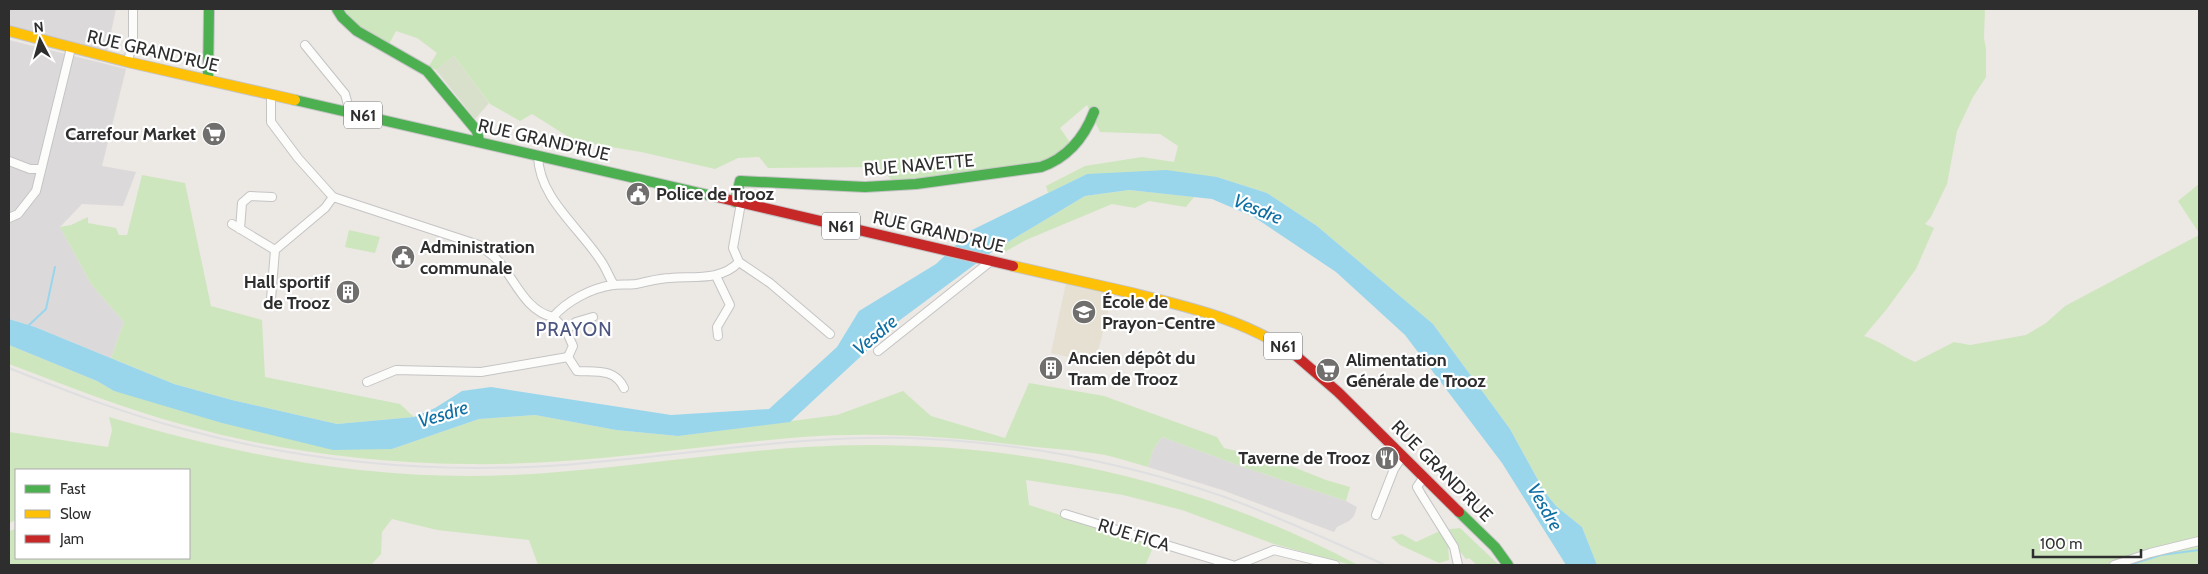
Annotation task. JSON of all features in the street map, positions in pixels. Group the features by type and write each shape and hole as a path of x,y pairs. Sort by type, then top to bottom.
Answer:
{"main road":[{"path":"208,80 209,9"},
{"path":"337,9 342,17 357,31 427,71 477,131 479,142"},
{"name":"RUE GRAND'RUE","path":"9,31 128,62 988,260 1184,306 1224,318 1267,337 1295,354 1350,403 1495,547 1508,565"},
{"name":"RUE NAVETTE","path":"738,202 740,181 840,187 907,185 1049,165 1066,153 1086,131 1094,112"},
{"name":"RUE GRAND'RUE","path":"1350,403 1400,460 1493,552 1502,565"}],"street":[{"path":"128,62 133,37 133,9"},
{"path":"304,45 345,94 350,112"},
{"path":"9,218 18,214 36,191 71,48"},
{"path":"271,94 271,122 298,158 333,197 479,245 499,261 533,308 542,314 553,317 566,330 573,346 568,357"},
{"path":"538,156 539,168 552,198 600,260 610,286"},
{"path":"10,164 40,169"},
{"path":"240,229 242,203 250,196 272,197"},
{"path":"271,299 275,250 325,208 333,197"},
{"path":"738,202 733,248 739,262 770,283 830,334"},
{"path":"232,224 275,250"},
{"path":"878,351 988,260"},
{"path":"553,317 563,306 581,296 610,286 624,286 668,278 716,276 734,268 739,262"},
{"path":"716,276 730,305 717,327 718,336"},
{"path":"566,330 576,322 593,317"},
{"path":"367,382 396,370 481,372 568,357"},
{"path":"568,357 577,371 612,373 620,379 624,388"},
{"name":"RUE GRAND'RUE","path":"1376,515 1394,469 1400,460"},
{"path":"1421,481 1417,487 1420,494 1454,548 1458,565"},
{"name":"RUE FICA","path":"1065,514 1232,565"},
{"path":"2114,565 2150,553 2199,541"},
{"path":"1237,565 1274,550 1335,565"}],"shaded area":[{"path":"9,9 116,9 107,51 9,28"},
{"path":"9,40 126,69 102,166 136,172 123,206 82,204 60,227 91,284 124,322 111,358 35,327 9,319"},
{"name":"École de Prayon-Centre","path":"1066,283 1113,293 1095,363 1051,353"},
{"path":"1162,437 1243,467 1346,501 1357,507 1354,516 1337,527 1334,532 1222,490 1148,467 1153,450"}],"green space":[{"path":"342,9 1985,9 1986,77 1973,97 1957,131 1947,184 1931,217 1925,224 1934,228 1916,269 1864,336 1915,362 1954,342 1970,345 2026,335 2046,323 2065,306 2199,235 2199,565 1597,565 1582,527 1556,506 1544,491 1510,429 1433,324 1317,226 1267,193 1217,177 1087,174 1048,193 1046,186 1085,166 1142,157 1174,162 1178,146 1160,134 1100,132 1087,105 1060,128 1071,144 1044,165 893,181 878,167 768,168 759,157 738,158 715,169 641,152 575,141 532,114 520,121 490,104 454,56 436,70 429,66 437,53 417,38 396,31 388,46 361,28"},
{"path":"454,56 489,103 475,119 436,70"},
{"path":"142,175 185,183 211,306 262,320 265,377 400,404 414,417 337,424 232,400 174,384 111,358 124,322 91,284 60,227 71,225 88,217 88,223 116,228 119,235 127,235"},
{"path":"2199,184 2199,233 2178,201"},
{"path":"1129,190 1194,197 1186,207 1149,201 1135,208 1112,204 1026,240 1001,254 993,251 1085,196"},
{"path":"349,230 380,237 375,253 345,247"},
{"path":"9,345 97,381 114,391 392,449 479,419 535,415 616,430 678,436 837,415 903,391 931,416 1005,438 1029,383 1104,396 1217,437 1224,448 1281,462 1326,480 1350,487 1346,501 1243,467 1162,437 1153,450 1148,467 1106,455 1073,450 963,439 883,435 802,437 592,459 508,464 430,463 359,458 289,449 254,442 140,412 9,364"},
{"path":"109,417 198,441 287,460 331,467 422,475 511,475 595,469 722,454 806,447 877,445 948,448 1019,455 1089,468 1158,485 1226,506 1292,533 1356,564 1351,565 1274,544 1182,510 1123,495 1026,480 1029,505 1154,545 1147,565 538,565 529,540 437,530 392,519 382,532 381,554 371,565 9,565 9,531 15,529 15,559 190,559 190,469 15,469 15,520 9,523 9,432 108,447 112,430"},
{"path":"1460,528 1499,565 1477,565 1469,558 1466,559 1454,544 1448,546 1449,560 1439,563 1400,545 1391,537 1402,534 1416,542 1442,530"}],"water":[{"name":"Vesdre","path":"1166,170 1217,177 1267,193 1317,226 1433,324 1510,429 1544,491 1556,506 1582,527 1597,565 1566,565 1502,463 1405,335 1336,272 1254,217 1212,199 1129,190 1085,196 993,251 900,320 790,422 678,436 616,430 535,415 479,419 392,449 333,450 222,423 114,391 97,381 9,345 9,319 35,327 174,384 232,400 337,424 414,417 435,408 462,391 491,387 671,415 769,409 837,347 859,311 936,264 972,230 1087,174"}],"waterway":[{"path":"28,326 46,309 55,267"},
{"path":"2129,565 2161,555 2199,550"}],"railway":[{"path":"9,368 139,416 228,440 318,457 410,466 456,468 548,466 834,439 930,439 1041,451 1078,457 1151,474 1222,496 1284,520 1385,565"}],"traffic: fast":[{"path":"208,80 209,9"},
{"path":"337,9 342,17 357,31 427,71 477,131 479,142"},
{"path":"295,100 717,197"},
{"path":"735,202 740,181 865,187 916,184 1041,167 1059,158 1074,146 1094,112"},
{"path":"1459,512 1495,547 1508,565"}],"traffic: slow":[{"path":"9,31 128,62 295,100"},
{"path":"1013,266 1196,309 1237,323 1276,342 1294,354"}],"traffic: jam":[{"path":"717,197 1013,266"},
{"path":"1294,354 1338,392 1459,512"}],"place":[{"name":"Carrefour Market","path":"214,134"},
{"name":"Police de Trooz","path":"638,194"},
{"name":"Administration communale","path":"403,257"},
{"name":"Hall sportif de Trooz","path":"348,292"},
{"name":"École de Prayon-Centre","path":"1084,312"},
{"name":"Ancien dépôt du Tram de Trooz","path":"1051,368"},
{"name":"Alimentation Générale de Trooz","path":"1328,370"},
{"name":"Taverne de Trooz","path":"1387,458"}],"district":[{"name":"PRAYON","path":"574,329"}]}
